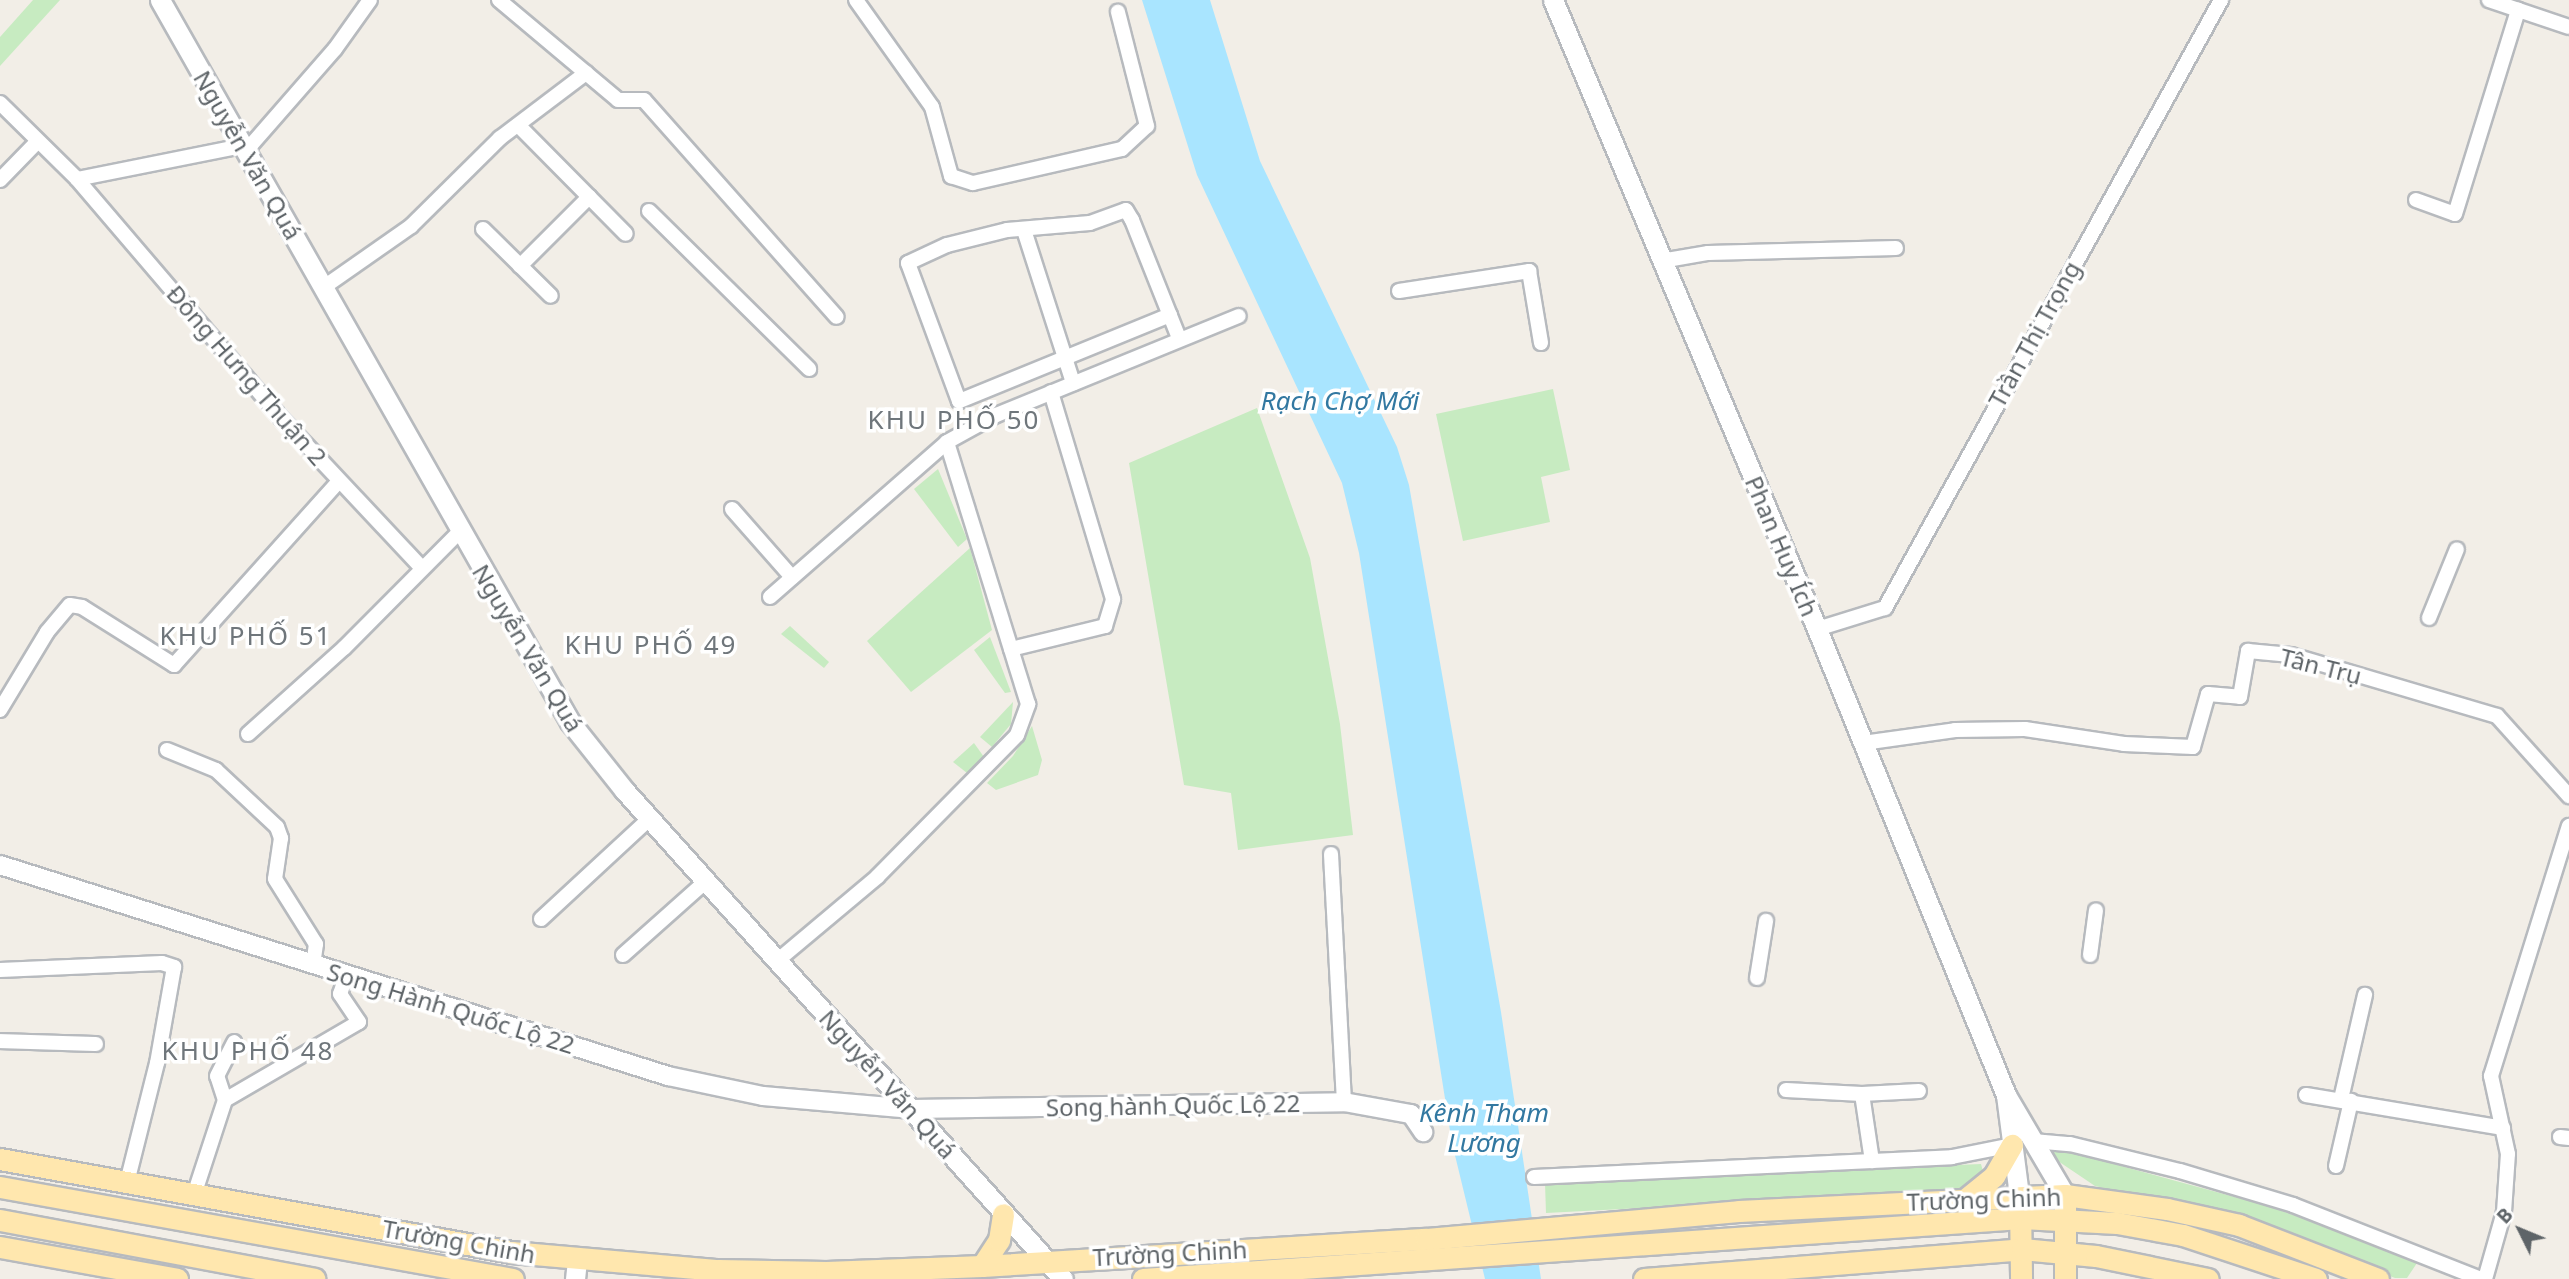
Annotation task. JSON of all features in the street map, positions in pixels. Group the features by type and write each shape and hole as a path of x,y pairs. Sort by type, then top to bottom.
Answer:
{"main road":[{"name":"Nguyễn Văn Quá","path":"160,0 324,287 459,532 570,722 650,818 1063,1279"},
{"name":"Phan Huy Ích","path":"1553,0 1817,629 2023,1143"},
{"path":"2021,1279 2019,1195 2023,1143"},
{"path":"2023,1143 2065,1195 2065,1279"},
{"path":"1923,1226 1969,1197 1994,1175 2023,1143"},
{"name":"Trường Chinh","path":"0,1159 576,1270 826,1272 982,1266 1045,1260 1426,1239 1739,1211 1969,1197 2065,1195 2167,1209 2239,1225 2378,1279"},
{"name":"Trường Chinh","path":"0,1187 513,1279"},
{"path":"1739,1211 1740,1239"},
{"path":"982,1266 999,1240 1003,1214"},
{"name":"Trường Chinh","path":"1143,1279 1426,1262 2021,1218 2067,1218 2183,1236 2316,1279"},
{"path":"0,1220 315,1279"},
{"path":"0,1247 177,1279"},
{"path":"1644,1279 1741,1275 2022,1249 2140,1263 2208,1279"}],"street":[{"path":"77,179 253,144 335,49 370,0"},
{"path":"499,0 618,100 644,100 836,317"},
{"path":"856,0 932,107 951,176 973,183 1122,149 1147,126 1118,12"},
{"name":"Trần Thị Trọng","path":"1817,629 1885,608 2221,0"},
{"path":"2489,0 2569,27"},
{"path":"2416,200 2455,214 2518,10"},
{"path":"324,287 411,226 517,125 586,74"},
{"name":"Đông Hưng Thuận 2","path":"0,103 77,179 339,481 422,567"},
{"path":"517,125 626,234"},
{"path":"0,180 37,142"},
{"path":"520,266 589,197"},
{"path":"1170,315 959,401 908,263 947,245 1024,230 1090,223 1125,210 1170,315 1179,338"},
{"path":"649,211 809,369"},
{"path":"483,229 551,296"},
{"path":"1024,230 1073,383"},
{"path":"1661,261 1709,253 1896,248"},
{"path":"1399,291 1530,271 1541,343"},
{"path":"770,597 947,442 1051,392 1239,316"},
{"path":"1011,649 1105,626 1113,599 1051,392"},
{"path":"778,961 877,877 1017,735 1028,704 947,442"},
{"path":"2,703 47,632 71,605 82,607 174,665 339,481"},
{"path":"732,509 792,577"},
{"path":"248,734 344,648 459,532"},
{"path":"2429,618 2457,549"},
{"name":"Tân Trụ","path":"1863,743 1955,730 2025,729 2124,744 2193,747 2208,694 2241,698 2248,651 2291,655 2497,716 2569,796"},
{"path":"167,750 216,769 277,827 281,838 275,878 316,944 313,966"},
{"path":"541,919 650,818"},
{"path":"2483,1279 2504,1212 2508,1154 2491,1076 2564,851 2569,826"},
{"path":"1331,854 1344,1102"},
{"name":"Song Hành Quốc Lộ 22","path":"0,865 346,977 668,1076 763,1096 912,1109"},
{"path":"623,955 706,881"},
{"path":"2090,955 2096,910"},
{"path":"1758,978 1766,920"},
{"path":"0,970 162,963 174,967 157,1063 127,1182"},
{"path":"225,1100 359,1022 340,994 346,977"},
{"path":"2336,1166 2365,995"},
{"path":"0,1041 96,1044"},
{"path":"194,1195 225,1100 217,1076 234,1041"},
{"path":"1786,1090 1862,1094 1919,1091"},
{"path":"1862,1094 1872,1161"},
{"path":"2306,1094 2503,1128"},
{"name":"Song hành Quốc Lộ 22","path":"912,1109 1344,1102 1411,1114 1423,1132"},
{"name":"Trường Chinh","path":"1534,1177 1952,1157 2023,1143 2070,1144 2293,1205 2483,1279"}],"green space":[{"path":"33,0 60,0 0,66 0,37"},
{"path":"1553,389 1570,470 1541,477 1550,522 1463,541 1436,414"},
{"path":"1257,408 1310,558 1340,724 1353,835 1238,850 1231,793 1184,785 1129,463"},
{"path":"938,469 967,539 958,547 914,489"},
{"path":"970,548 992,630 911,692 867,641"},
{"path":"790,626 829,662 824,668 781,634"},
{"path":"990,637 1011,692 1005,693 974,650"},
{"path":"1013,702 1011,724 992,747 980,737"},
{"path":"1032,726 1042,760 1038,775 996,790 987,783 1013,756"},
{"path":"974,743 984,757 967,773 953,762"},
{"path":"2048,1146 2264,1205 2412,1255 2417,1263 2407,1278 2395,1278 2245,1222 2095,1186 2055,1159"},
{"path":"1981,1164 1984,1175 1967,1191 1546,1213 1545,1183"}],"water":[{"name":"Kênh Tham Lương","path":"1142,0 1210,0 1260,161 1397,447 1409,485 1501,1012 1541,1279 1485,1279 1452,1143 1359,553 1342,483 1197,175"}],"district":[{"name":"KHU PHỐ 50","path":"954,420"},
{"name":"KHU PHỐ 51","path":"246,636"},
{"name":"KHU PHỐ 49","path":"651,645"},
{"name":"KHU PHỐ 48","path":"248,1051"}],"water label":[{"name":"Rạch Chợ Mới","path":"1340,401"}]}
